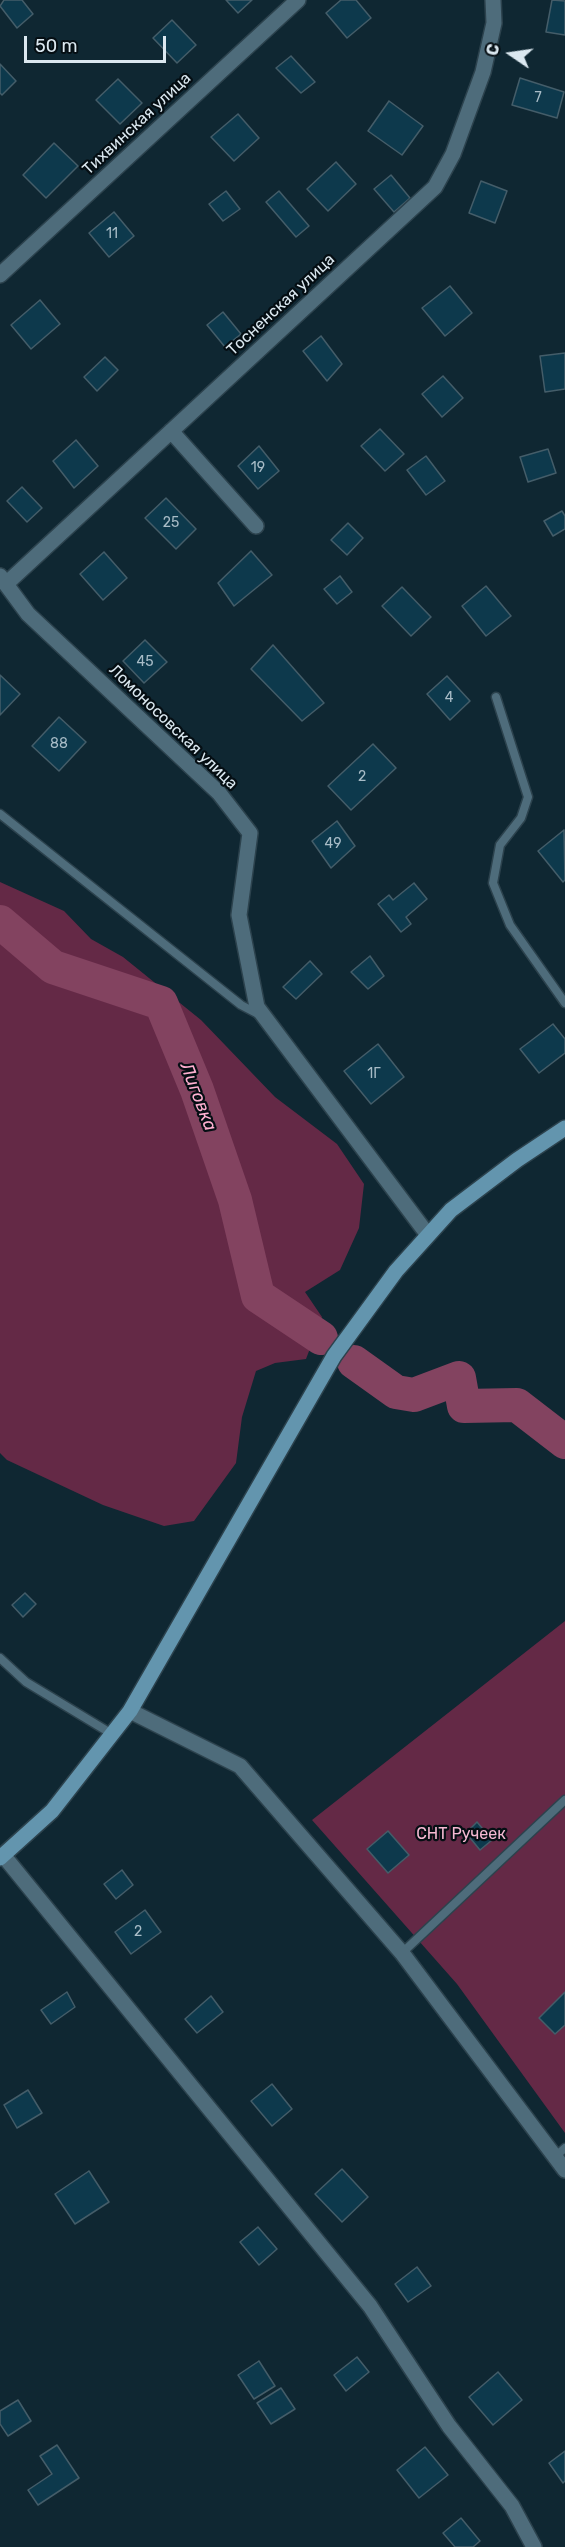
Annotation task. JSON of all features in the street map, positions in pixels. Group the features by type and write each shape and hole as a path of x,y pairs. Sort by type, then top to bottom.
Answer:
{"main road":[{"path":"2,1856 52,1811 130,1711 334,1356 396,1271 451,1210 517,1160 565,1128"}],"street":[{"name":"Тихвинская улица","path":"0,275 298,0"},
{"name":"Тосненская улица","path":"3,580 171,431 435,187 453,154 483,72 494,23 493,0"},
{"path":"171,431 256,526"},
{"name":"Ломоносовская улица","path":"3,580 28,614 219,793 250,833 239,915 257,1007 428,1235"},
{"path":"130,1711 240,1766 402,1953 560,2152 565,2170"},
{"path":"2,1856 370,2306 449,2426 512,2506 534,2547"}],"lane":[{"path":"496,697 528,797 521,818 500,845 493,883 510,925 565,1003"},
{"path":"0,814 241,1005 265,1018"},
{"path":"0,1658 26,1682 112,1734"},
{"path":"402,1953 565,1800"}],"green space":[{"path":"0,882 64,911 91,939 123,957 201,1020 275,1097 337,1144 364,1184 359,1228 340,1270 305,1292 322,1317 306,1359 275,1363 256,1371 242,1417 236,1463 194,1521 164,1526 103,1505 7,1460 0,1453"},
{"name":"СНТ Ручеек","path":"565,1621 565,2133 457,1984 312,1820"}],"building":[{"path":"4,0 22,0 33,14 17,28 0,6"},
{"path":"226,0 252,0 238,13"},
{"path":"341,0 356,0 371,18 347,38 326,13"},
{"path":"552,0 565,1 565,35 546,32"},
{"path":"172,20 196,45 177,63 153,38"},
{"path":"291,56 315,82 301,93 276,68"},
{"path":"0,64 16,81 2,95 0,93"},
{"path":"520,78 564,92 557,118 512,105"},
{"path":"118,79 142,103 120,124 96,100"},
{"path":"389,101 423,126 402,155 368,131"},
{"path":"238,114 259,138 234,161 211,137"},
{"path":"54,143 78,166 46,198 23,175"},
{"path":"336,162 356,184 328,211 307,189"},
{"path":"391,175 410,198 394,212 374,189"},
{"path":"481,181 507,191 495,223 469,213"},
{"path":"226,191 240,209 223,221 209,204"},
{"path":"279,191 309,226 296,237 266,202"},
{"path":"114,212 134,236 109,257 89,233"},
{"path":"450,286 472,313 445,336 422,308"},
{"path":"40,300 60,324 31,349 11,325"},
{"path":"223,312 241,334 225,347 207,325"},
{"path":"321,336 342,364 327,381 303,351"},
{"path":"565,353 565,389 545,392 540,356"},
{"path":"105,357 118,370 97,391 84,377"},
{"path":"443,376 463,398 442,417 422,394"},
{"path":"380,429 404,454 385,471 361,446"},
{"path":"76,440 98,466 74,488 53,461"},
{"path":"259,446 279,471 258,489 238,466"},
{"path":"548,449 556,473 528,482 520,457"},
{"path":"426,456 445,481 426,495 407,470"},
{"path":"22,487 42,508 27,522 7,501"},
{"path":"166,498 196,529 176,549 145,518"},
{"path":"562,511 565,516 565,529 553,536 544,521"},
{"path":"348,523 363,538 347,555 331,540"},
{"path":"251,551 272,575 234,606 218,583"},
{"path":"104,552 127,578 103,600 80,574"},
{"path":"340,576 352,592 337,604 324,589"},
{"path":"486,586 511,616 486,636 462,606"},
{"path":"402,587 431,617 411,636 382,606"},
{"path":"145,640 167,662 144,683 123,661"},
{"path":"273,645 324,703 302,721 251,669"},
{"path":"0,675 20,694 0,715"},
{"path":"447,676 470,701 450,720 427,694"},
{"path":"59,717 86,742 59,771 32,746"},
{"path":"373,744 396,768 351,810 328,786"},
{"path":"337,821 355,846 331,868 312,841"},
{"path":"564,830 565,880 563,882 538,851"},
{"path":"414,883 427,899 406,917 411,924 401,932 378,904 389,895 393,900"},
{"path":"370,956 384,976 368,989 351,972"},
{"path":"310,961 322,974 296,999 283,987"},
{"path":"553,1024 565,1039 565,1053 539,1073 520,1049"},
{"path":"378,1044 404,1077 371,1104 344,1071"},
{"path":"25,1593 36,1604 23,1617 12,1605"},
{"path":"477,1822 492,1840 480,1850 466,1833"},
{"path":"388,1831 409,1855 388,1873 367,1849"},
{"path":"122,1870 133,1885 116,1899 104,1884"},
{"path":"145,1910 161,1932 131,1954 115,1932"},
{"path":"67,1992 75,2007 51,2024 41,2010"},
{"path":"565,1992 565,2025 555,2034 539,2018"},
{"path":"211,1996 223,2012 197,2033 185,2019"},
{"path":"272,2084 292,2109 272,2126 251,2101"},
{"path":"28,2090 42,2113 17,2128 4,2105"},
{"path":"342,2169 368,2197 342,2222 315,2194"},
{"path":"89,2171 109,2202 75,2224 55,2194"},
{"path":"258,2227 277,2249 259,2265 240,2242"},
{"path":"417,2267 431,2286 408,2302 395,2284"},
{"path":"357,2357 369,2372 346,2391 334,2375"},
{"path":"259,2361 275,2386 254,2399 238,2375"},
{"path":"498,2372 522,2400 493,2425 469,2397"},
{"path":"281,2388 295,2409 271,2424 257,2403"},
{"path":"18,2400 31,2421 8,2436 0,2424 0,2411"},
{"path":"57,2445 79,2478 38,2505 28,2490 52,2474 40,2456"},
{"path":"425,2447 448,2475 419,2498 397,2470"},
{"path":"565,2451 565,2481 563,2483 549,2463"},
{"path":"461,2518 480,2541 473,2547 455,2547 443,2533"}],"waterway":[{"name":"Лиговка","path":"0,922 53,967 161,1003 197,1090 235,1200 258,1296 321,1338"},
{"name":"Лиговка","path":"354,1362 396,1392 414,1395 459,1378 464,1406 517,1405 565,1442"}]}
